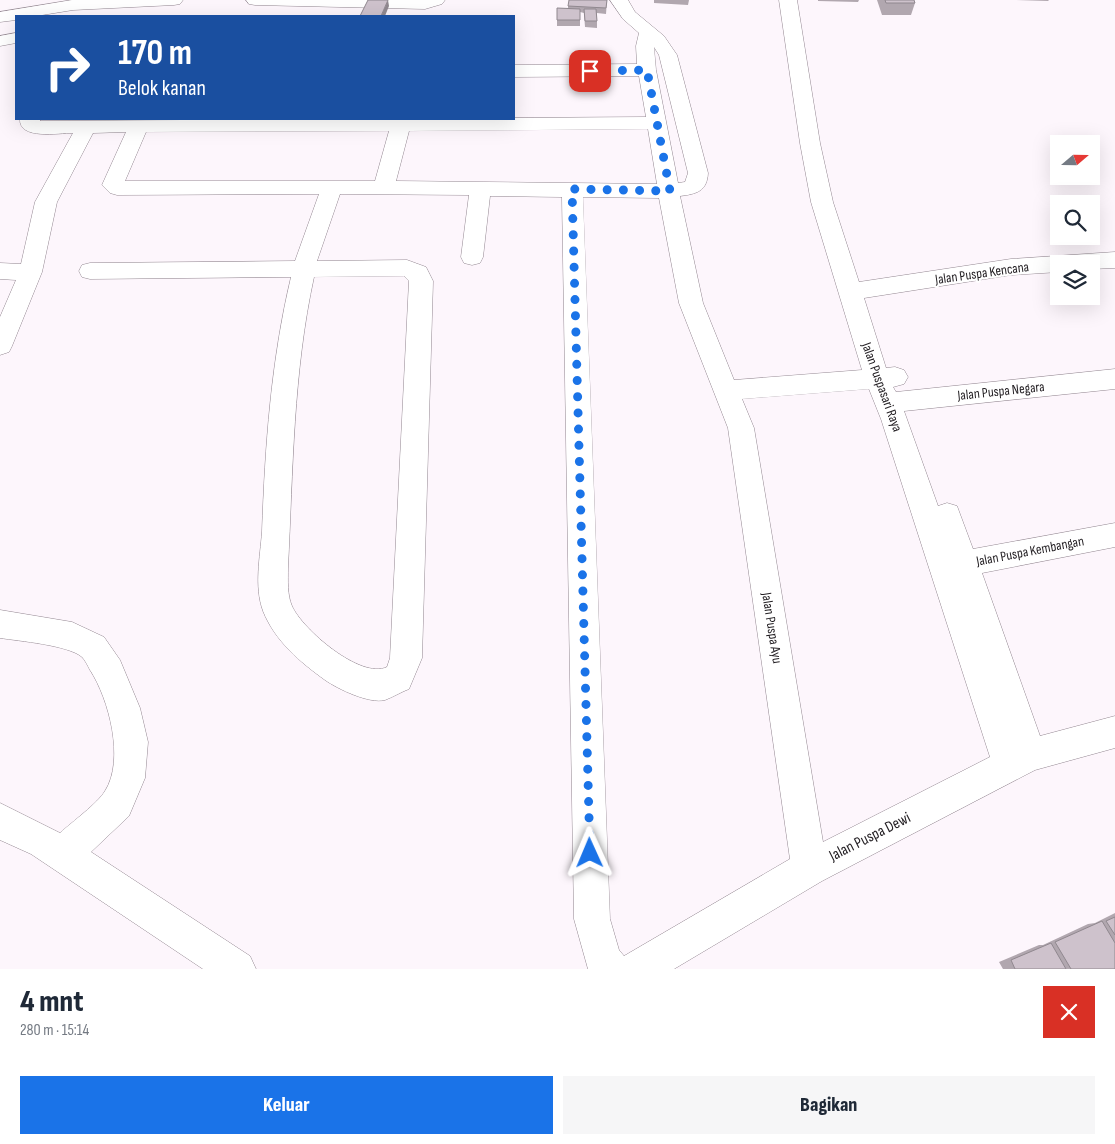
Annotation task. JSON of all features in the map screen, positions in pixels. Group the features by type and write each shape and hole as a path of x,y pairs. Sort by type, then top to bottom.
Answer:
{"street":[{"path":"0,17 73,7 174,0"},
{"path":"255,0 425,4 436,0"},
{"path":"138,127 112,185 117,188 384,187 670,191 694,186 699,179 698,173 668,55 661,41 648,33 626,13 619,0"},
{"name":"Jalan Puspasari Raya","path":"788,0 810,142 822,202 858,291 1020,761"},
{"name":"Jalan Puspasari Raya","path":"803,0 826,143 842,207 858,291"},
{"name":"Jalan Puspa Ayu","path":"648,33 645,46 647,70 670,191 678,245 691,303 728,390 741,428 809,868"},
{"path":"0,41 15,38"},
{"path":"515,71 647,70"},
{"path":"30,120 32,127 85,128 112,123 138,127 401,122 657,123"},
{"path":"384,187 401,122"},
{"path":"0,346 30,272 46,202 85,128"},
{"path":"90,271 304,268 407,268 418,273 421,281 406,658 404,670 400,676 379,687 371,686 343,674 294,635 278,611 274,583 280,416 294,315 304,268 332,187"},
{"path":"472,257 480,189"},
{"path":"572,189 592,919 607,964"},
{"name":"Jalan Puspa Kencana","path":"858,291 1011,267 1115,260"},
{"path":"0,271 30,272"},
{"name":"Jalan Puspa Negara","path":"895,399 1115,379"},
{"path":"728,390 895,399"},
{"name":"Jalan Puspa Negara","path":"895,399 1115,393"},
{"name":"Jalan Puspa Kembangan","path":"954,565 1115,535"},
{"path":"0,624 72,636 93,648 109,671 124,708 132,742 128,778 117,804 62,855"},
{"name":"Jalan Puspa Dewi","path":"638,969 809,868 1020,761 1115,732"},
{"path":"0,820 42,842 237,969"}],"building":[{"path":"368,0 388,0 381,15 360,15"},
{"path":"569,0 607,0 606,8 568,6"},
{"path":"885,0 914,0 915,3 886,3"},
{"path":"557,8 580,9 580,20 557,20"},
{"path":"584,9 596,9 597,21 585,21"},
{"path":"1115,917 1115,935 1106,921"},
{"path":"1102,921 1115,943 1115,969 1071,969 1055,942"},
{"path":"1051,943 1066,969 1015,969 1011,960"}],"route":[{"path":"590,71 647,70 670,191 572,189 590,853"}]}
